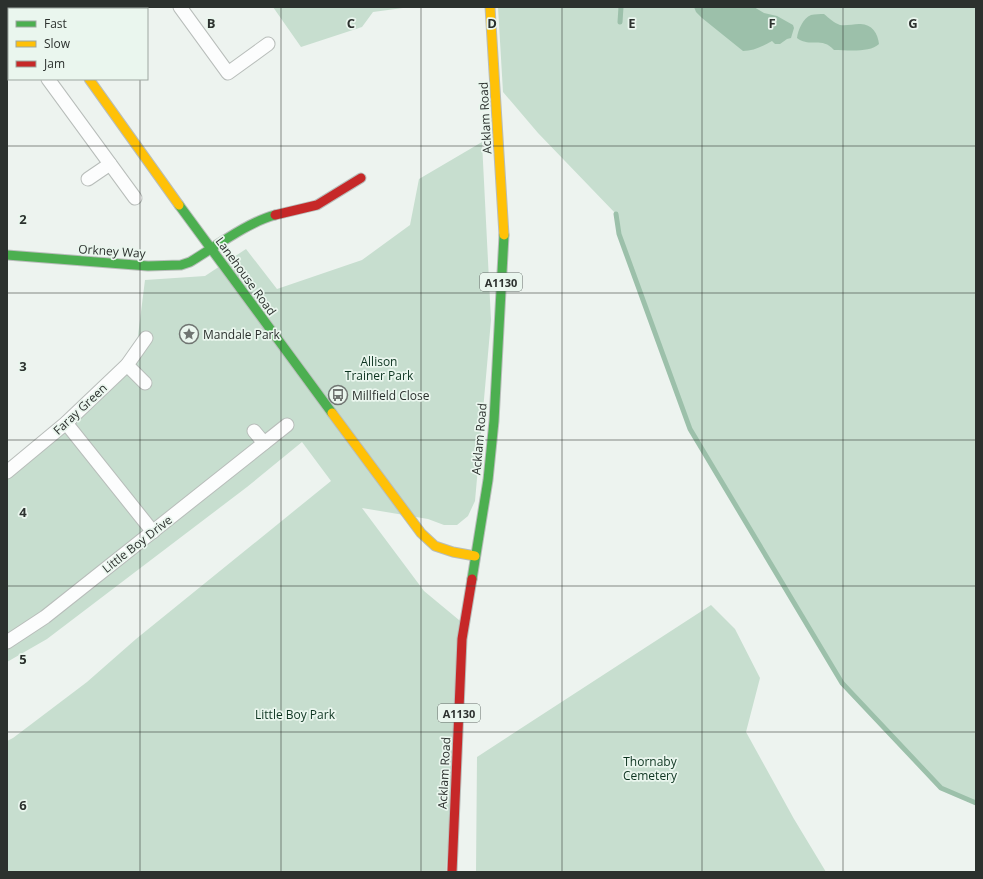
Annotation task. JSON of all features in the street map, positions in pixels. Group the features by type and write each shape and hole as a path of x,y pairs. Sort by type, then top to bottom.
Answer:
{"street":[{"path":"180,7 228,73 268,44"},
{"name":"Acklam Road","path":"452,872 462,639 488,480 494,421 504,228 490,7"},
{"path":"49,80 135,198"},
{"name":"Lanehouse Road","path":"90,80 170,193 421,533 435,546 453,552 475,556"},
{"path":"88,179 110,164"},
{"path":"211,249 240,231 267,217 317,205 361,178"},
{"name":"Orkney Way","path":"7,255 148,266 181,265 190,262 211,249"},
{"name":"Faray Green","path":"7,472 66,423 127,364 146,338"},
{"path":"127,364 145,383"},
{"path":"66,423 153,532"},
{"name":"Little Boy Drive","path":"7,642 45,617 287,425"},
{"path":"254,431 264,443"}],"green space":[{"path":"273,7 403,8 373,12 362,27 301,47"},
{"path":"498,7 976,7 976,803 941,788 842,683 690,429 619,234 616,214 538,133 503,92"},
{"path":"482,142 491,320 475,501 468,516 457,525 444,525 428,519 362,508 424,591 465,625 446,872 7,872 7,741 87,682 136,639 331,481 302,442 247,487 47,639 7,662 7,474 135,360 145,280 205,276 246,249 277,289 362,260 410,225 419,179"},
{"name":"Thornaby Cemetery","path":"711,605 735,629 760,678 746,732 794,819 826,872 476,872 477,757"}],"shaded area":[{"path":"694,7 754,7 764,13 777,16 793,25 794,28 791,38 780,44 775,44 772,41 754,49 743,51 702,18 696,12"},
{"path":"824,14 840,25 867,25 877,36 879,44 870,49 864,50 834,50 825,44 802,41 797,38 798,31 803,21 811,15"}],"waterway":[{"path":"620,22 621,7"},
{"path":"616,214 619,234 690,429 842,683 941,788 976,803"}],"traffic: fast":[{"path":"179,205 332,413"},
{"path":"7,255 148,266 181,265 190,262 254,223 275,215"},
{"path":"472,579 488,480 494,421 504,235"}],"traffic: slow":[{"path":"490,7 504,235"},
{"path":"90,80 179,205"},
{"path":"332,413 421,533 435,546 453,552 475,556"}],"traffic: jam":[{"path":"275,215 317,205 361,178"},
{"path":"452,872 462,639 472,579"}],"place":[{"name":"Mandale Park","path":"189,334"},
{"name":"Millfield Close","path":"338,395"}],"park label":[{"name":"Allison Trainer Park","path":"379,368"},
{"name":"Little Boy Park","path":"295,714"}]}
